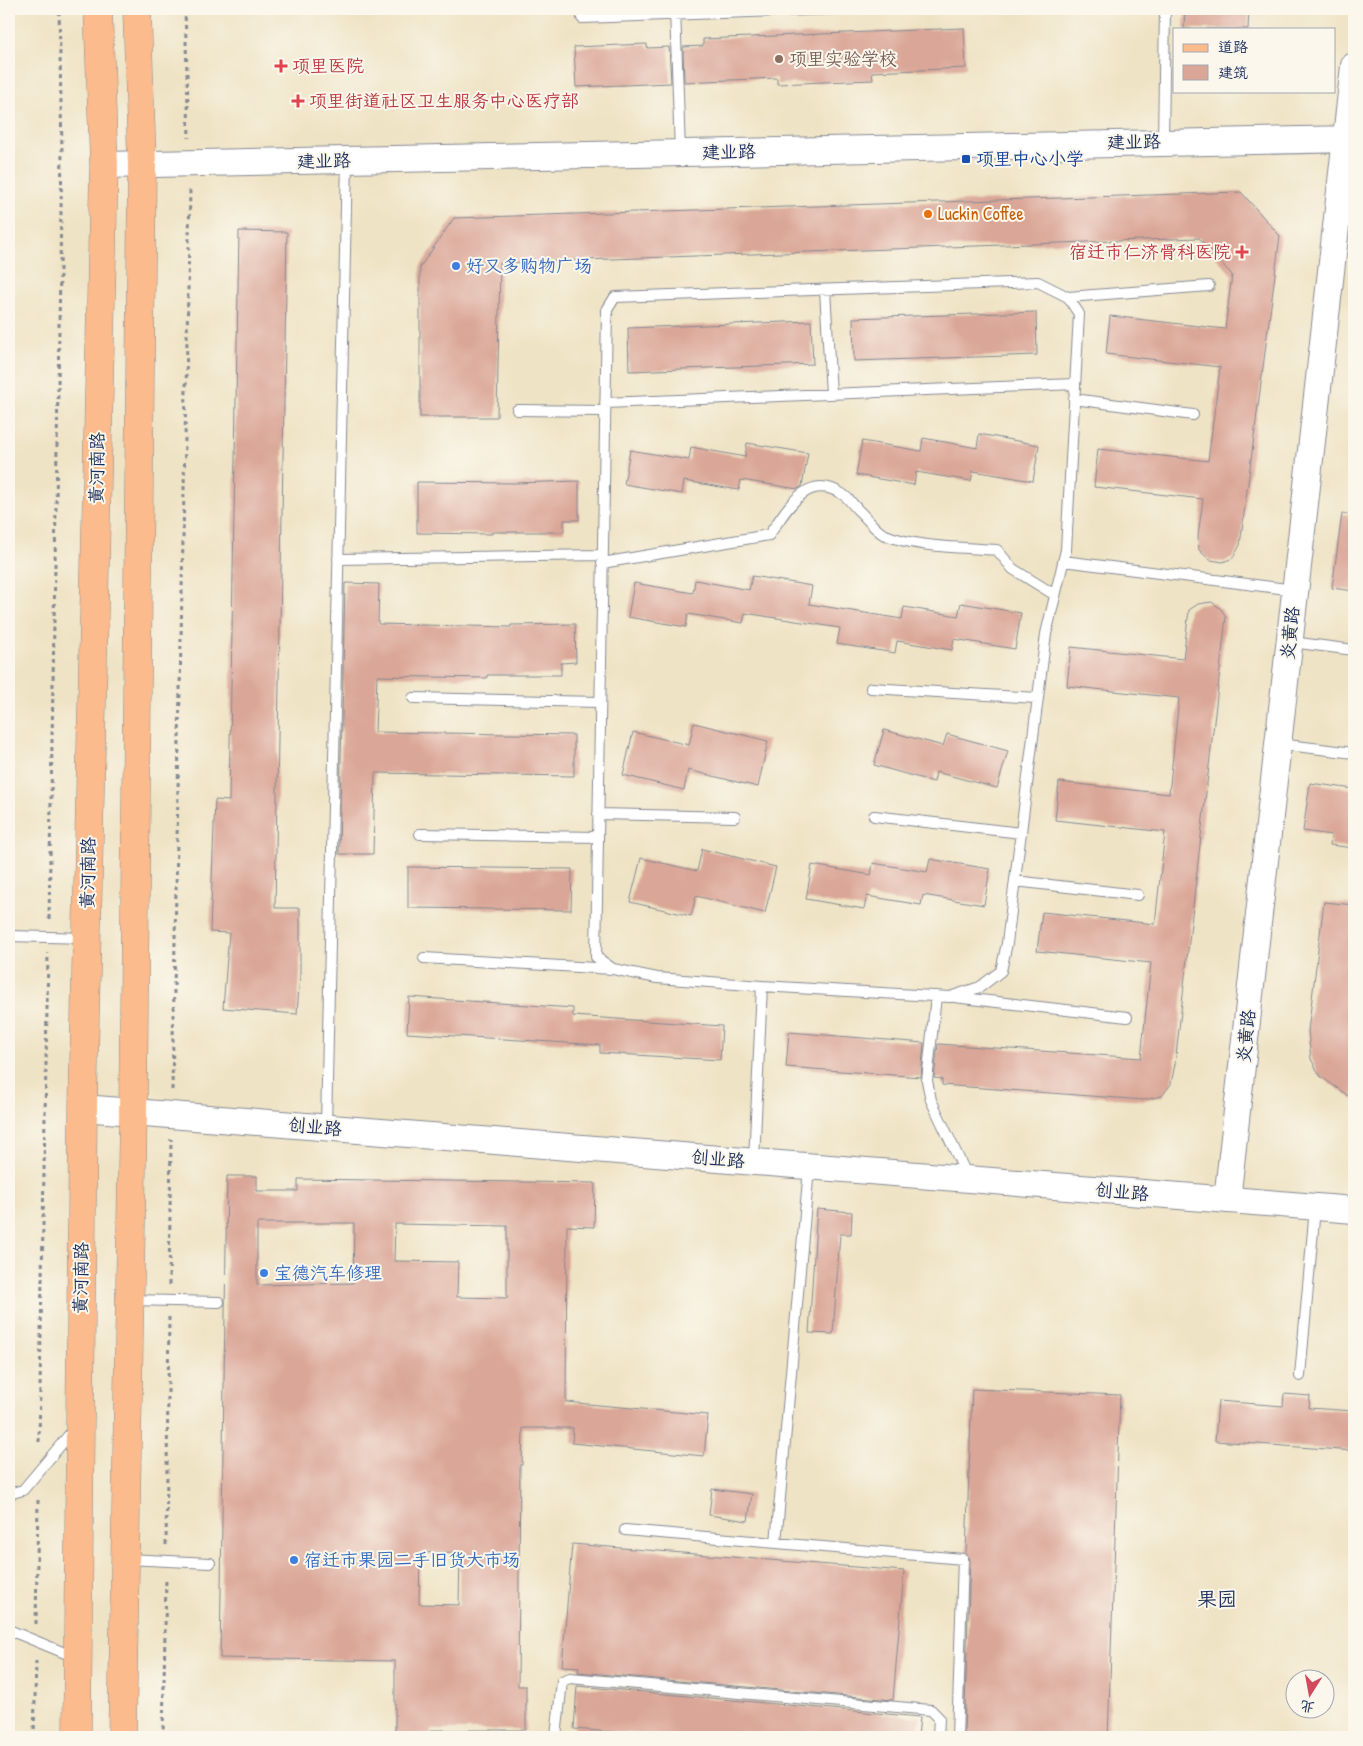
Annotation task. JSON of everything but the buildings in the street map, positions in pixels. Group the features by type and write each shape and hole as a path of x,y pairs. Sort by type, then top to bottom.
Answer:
{"main road":[{"name":"黄河南路","path":"77,1737 83,1108 104,166 98,9"},
{"path":"122,1737 133,1112 142,165 137,9"}],"street":[{"name":"炎黄路","path":"1228,1200 1295,590 1350,138 1354,66"},
{"name":"建业路","path":"104,166 1350,138"},
{"name":"创业路","path":"83,1108 1354,1210"}],"lane":[{"path":"582,18 675,12 837,9"},
{"path":"1163,142 1165,9"},
{"path":"675,12 680,153"},
{"path":"326,1128 347,160"},
{"path":"613,969 596,957 607,310 615,297 1038,282 1068,297 1079,314 1066,550 1046,634 1007,942 1001,971 980,987 950,997"},
{"path":"1068,297 1209,286"},
{"path":"825,290 831,394"},
{"path":"517,410 1075,384"},
{"path":"1074,399 1193,415"},
{"path":"338,559 602,559 769,535 791,503 804,491 818,487 831,489 843,494 881,533 907,543 997,550 1013,569 1055,595"},
{"path":"1063,561 1295,590"},
{"path":"1290,642 1354,650"},
{"path":"871,688 1037,698"},
{"path":"413,698 600,702"},
{"path":"1278,743 1354,753"},
{"path":"598,814 736,817"},
{"path":"874,816 1021,833"},
{"path":"420,834 598,838"},
{"path":"1015,881 1138,895"},
{"path":"9,936 87,938"},
{"path":"424,958 613,969 657,978 950,997 1127,1017"},
{"path":"754,1162 762,986"},
{"path":"936,996 926,1081 931,1100 969,1180"},
{"path":"776,1543 809,1167"},
{"path":"1300,1376 1316,1207"},
{"path":"130,1300 219,1302"},
{"path":"9,1494 23,1490 80,1422"},
{"path":"626,1530 963,1559 957,1737"},
{"path":"126,1559 210,1563"},
{"path":"9,1630 78,1659"},
{"path":"556,1737 562,1681 570,1678 931,1710 939,1718 938,1737"}],"path":[{"path":"34,1737 62,151 59,9"},
{"path":"163,1737 172,1116 190,164 185,9"}],"place":[{"name":"项里实验学校","path":"779,59"},
{"name":"项里医院","path":"281,66"},
{"name":"项里街道社区卫生服务中心医疗部","path":"298,101"},
{"name":"项里中心小学","path":"966,159"},
{"name":"Luckin Coffee","path":"928,214"},
{"name":"宿迁市仁济骨科医院","path":"1242,252"},
{"name":"好又多购物广场","path":"456,266"},
{"name":"宝德汽车修理","path":"264,1273"},
{"name":"宿迁市果园二手旧货大市场","path":"294,1560"}],"district":[{"name":"果园","path":"1217,1599"}]}
